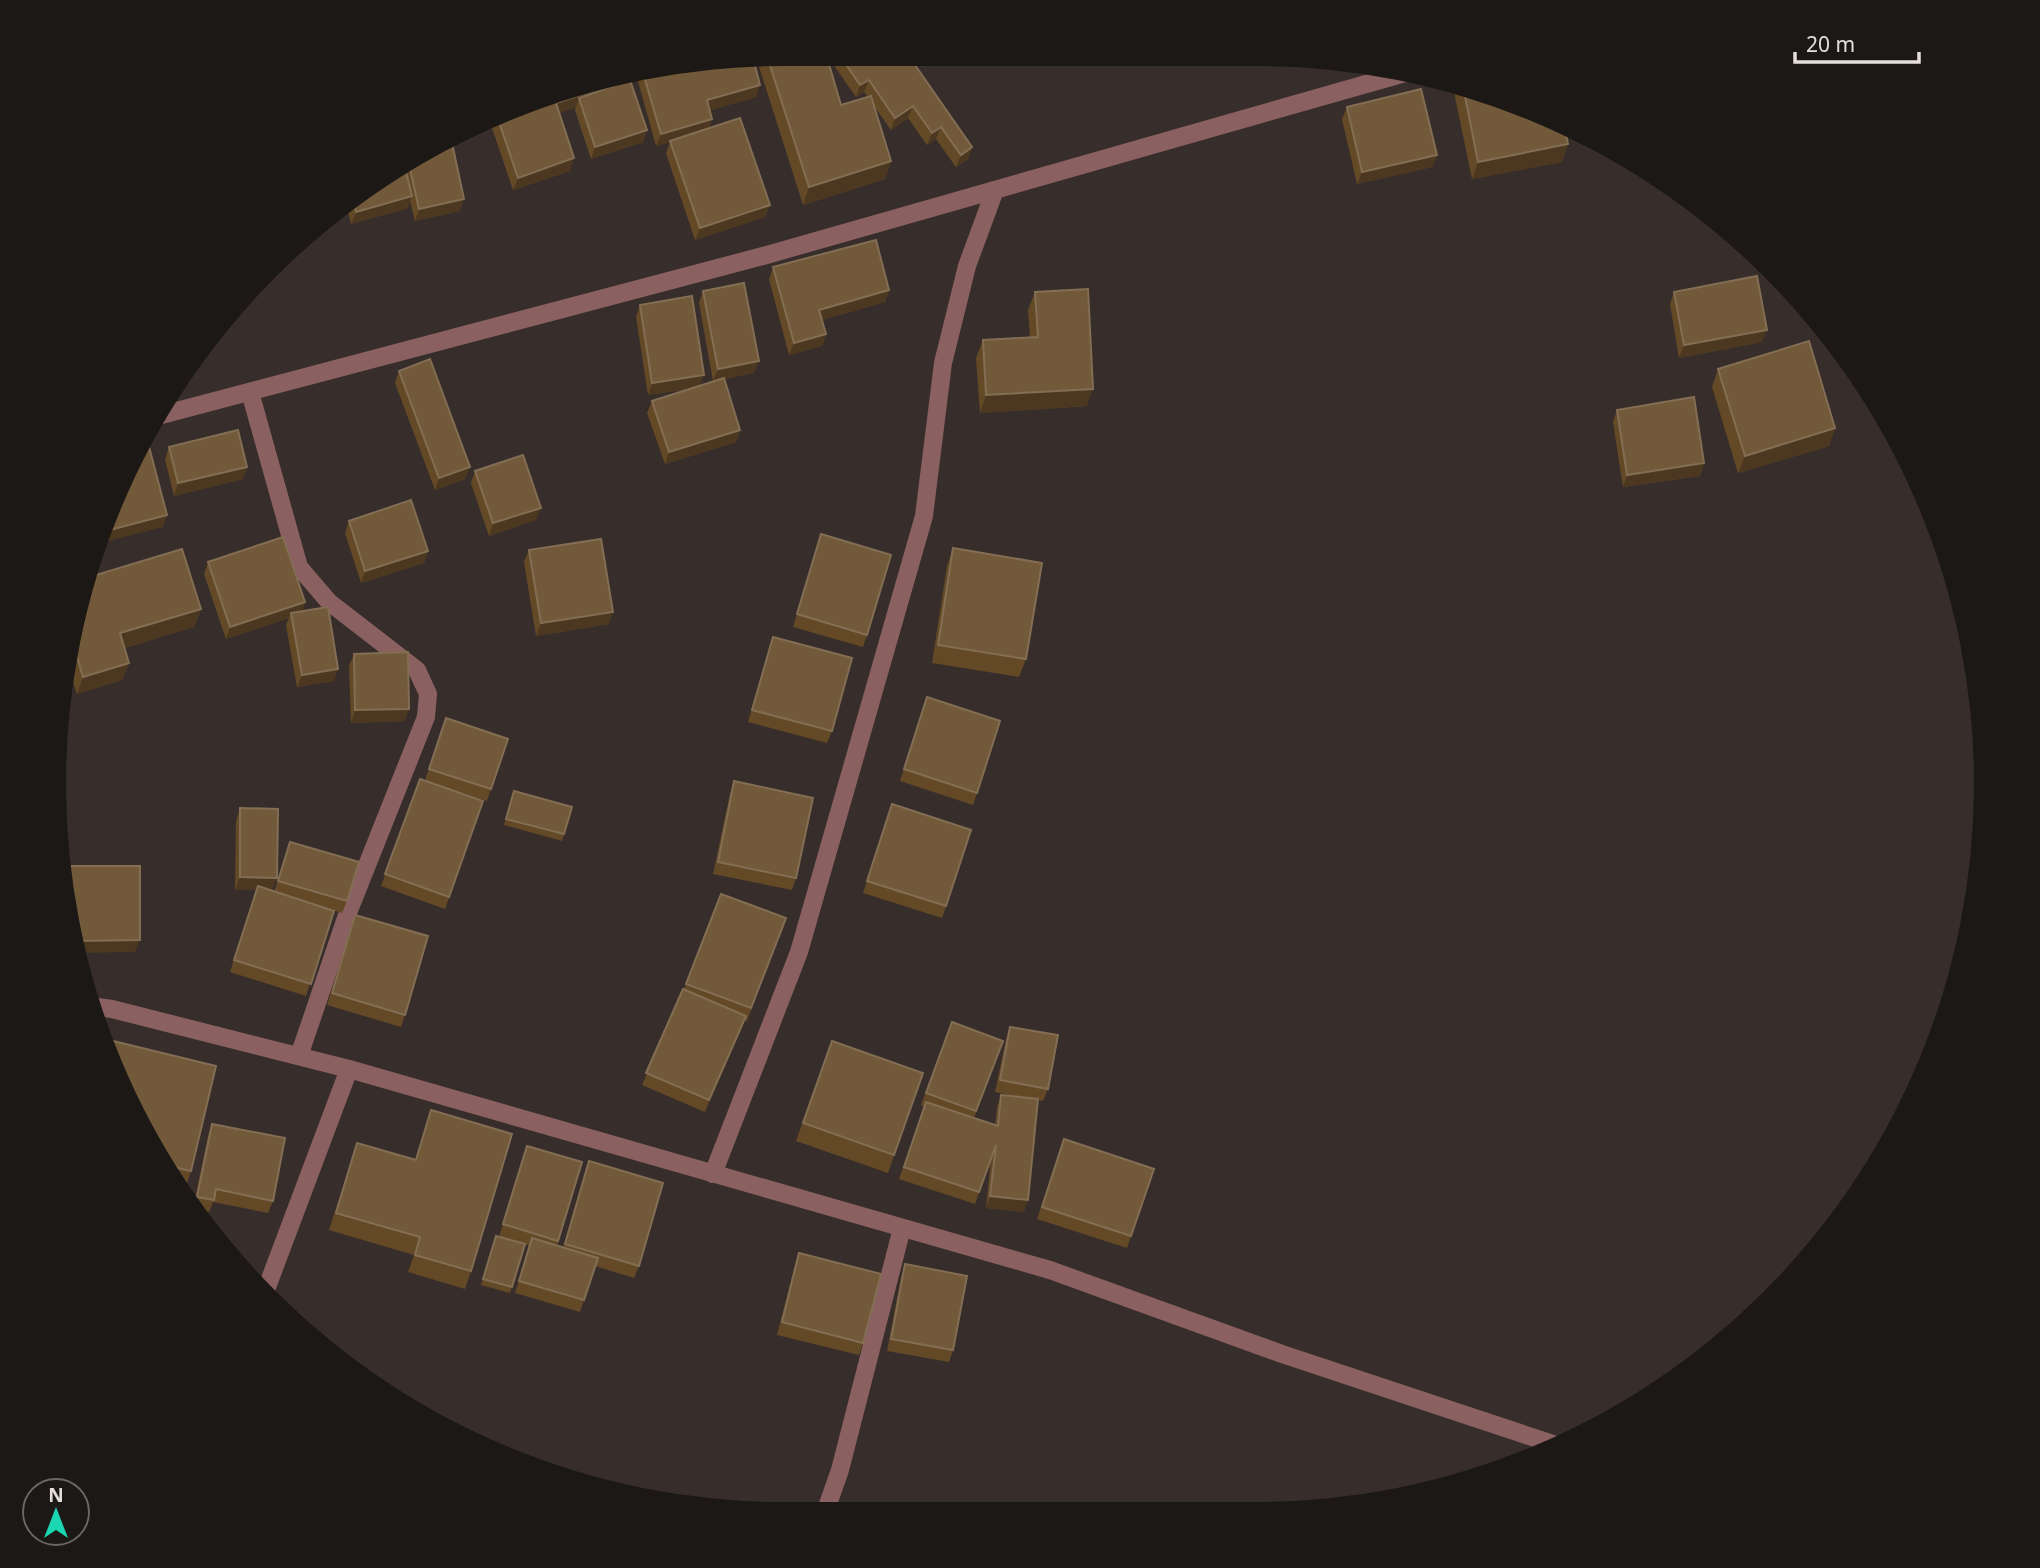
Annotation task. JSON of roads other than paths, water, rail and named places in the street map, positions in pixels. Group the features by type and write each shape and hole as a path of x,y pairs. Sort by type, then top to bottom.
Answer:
{"street":[{"path":"170,413 750,260 1386,78"},
{"path":"713,1174 799,952 924,516 943,363 967,266 995,190"},
{"path":"250,392 299,567 329,602 417,670 428,694 426,717 346,918 299,1056"},
{"path":"103,1008 349,1069 1050,1270 1282,1354 1544,1441"},
{"path":"269,1282 349,1069"},
{"path":"829,1502 840,1471 902,1228"}]}
